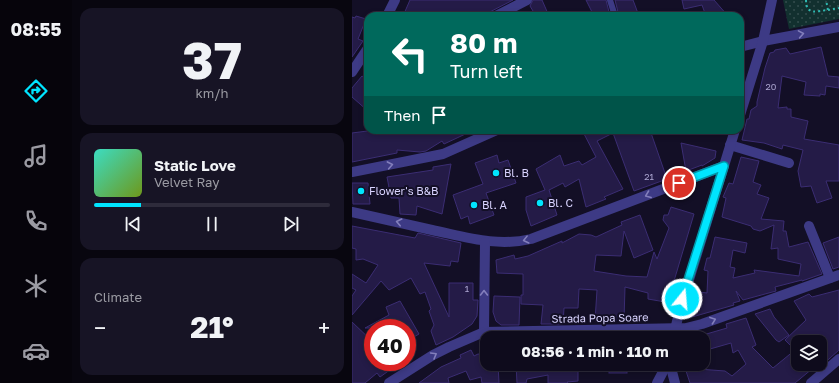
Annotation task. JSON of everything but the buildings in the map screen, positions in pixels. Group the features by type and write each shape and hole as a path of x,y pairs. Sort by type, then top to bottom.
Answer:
{"street":[{"path":"388,12 395,0"},
{"path":"504,12 527,0"},
{"path":"744,102 763,41 772,0"},
{"path":"744,46 839,27"},
{"path":"352,72 364,54"},
{"path":"352,172 442,154 488,134"},
{"path":"674,331 734,134"},
{"path":"730,145 789,163"},
{"path":"352,212 485,242 508,243 531,239 724,166"},
{"path":"809,226 834,276"},
{"path":"484,331 485,242"},
{"name":"Strada Popa Soare","path":"679,331 834,276"},
{"name":"Strada Popa Soare","path":"389,383 433,355 480,334"},
{"path":"811,383 839,358"},
{"path":"657,383 665,371"},
{"path":"671,371 675,383"}],"lane":[{"path":"610,0 614,12"}],"path":[{"path":"806,0 806,6 808,10 812,12 839,8"},
{"path":"826,0 828,10"}],"green space":[{"path":"783,0 839,0 839,19 789,29"}],"place":[{"name":"Bl. B","path":"496,173"},
{"name":"Flower's B&B","path":"361,191"},
{"name":"Bl. C","path":"540,203"},
{"name":"Bl. A","path":"474,205"}],"route":[{"path":"679,183 724,166 682,299"}]}
